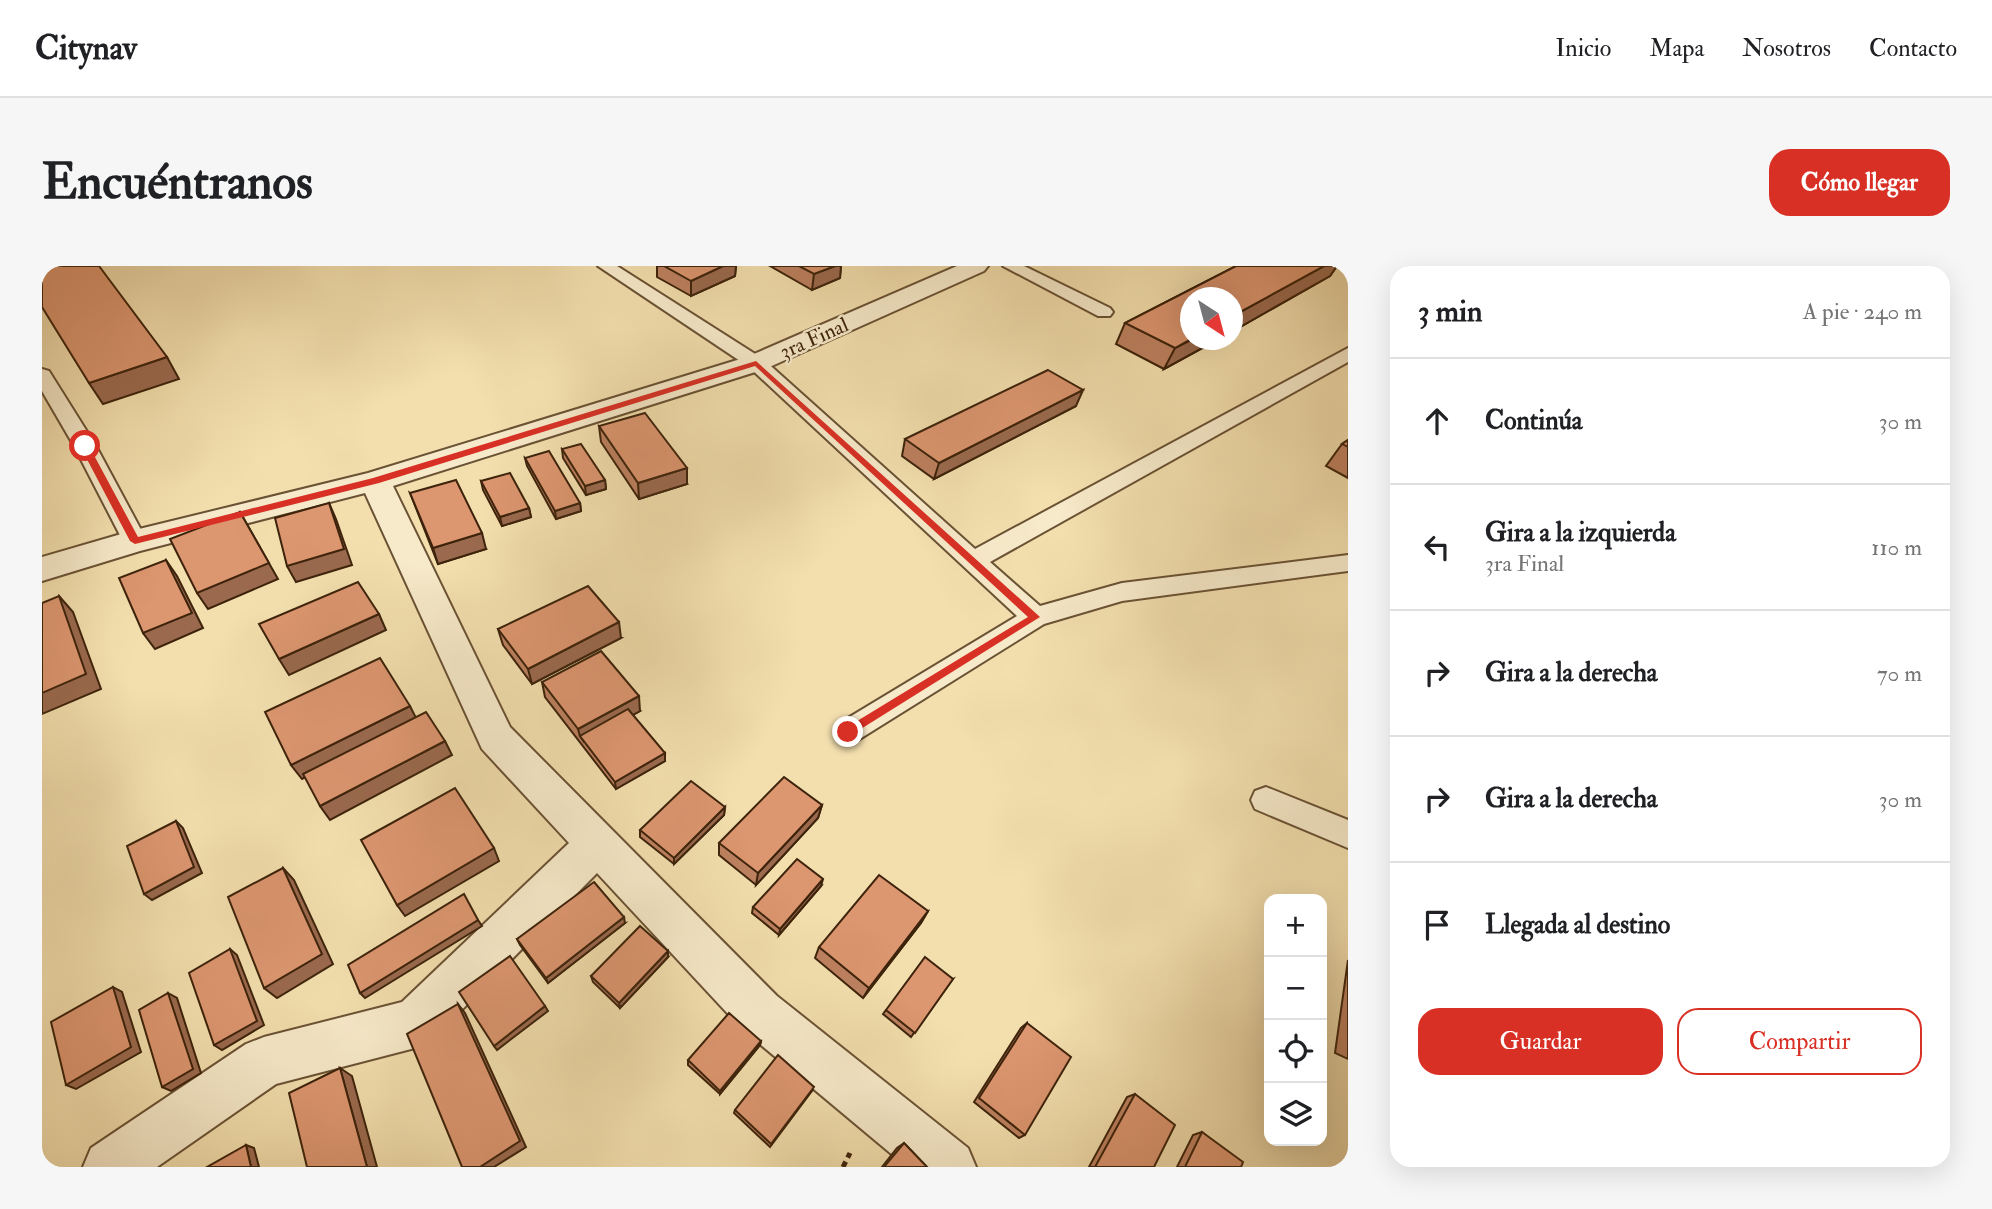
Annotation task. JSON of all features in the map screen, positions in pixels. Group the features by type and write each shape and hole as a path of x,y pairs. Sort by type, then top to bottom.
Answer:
{"street":[{"name":"3ra Final","path":"42,569 135,541 375,481 756,363 976,266"},
{"path":"375,481 496,738 760,1013 949,1167"},
{"path":"110,1167 264,1062 415,1023 598,844"}],"lane":[{"path":"606,266 756,363 1035,617"},
{"path":"1011,266 1104,312"},
{"path":"972,561 1348,355"},
{"path":"42,375 85,446 135,541"},
{"path":"848,732 1035,617 1122,592 1348,563"},
{"path":"1266,800 1348,835"}],"building":[{"path":"42,266 99,266 167,357 89,383 42,307"},
{"path":"664,266 723,266 691,281"},
{"path":"799,266 835,266 814,274"},
{"path":"1236,266 1324,266 1243,311 1243,287 1195,287"},
{"path":"1180,295 1180,345 1175,348 1125,323"},
{"path":"1048,370 1083,390 939,463 905,439"},
{"path":"645,413 687,468 638,483 599,426"},
{"path":"581,444 605,480 585,486 562,449"},
{"path":"549,451 580,503 555,511 525,458"},
{"path":"510,473 529,508 500,517 481,481"},
{"path":"456,480 482,533 433,548 410,493"},
{"path":"329,503 344,549 287,566 275,518"},
{"path":"240,512 269,563 197,593 170,539"},
{"path":"166,560 192,613 143,633 119,578"},
{"path":"358,582 379,614 279,659 259,624"},
{"path":"588,586 619,622 528,669 498,629"},
{"path":"59,596 86,674 42,693 42,603"},
{"path":"601,651 639,696 578,729 542,682"},
{"path":"380,658 410,706 291,765 265,712"},
{"path":"628,709 665,753 615,782 580,736"},
{"path":"426,712 445,741 320,806 303,774"},
{"path":"784,777 822,805 758,873 719,843"},
{"path":"691,781 725,807 674,858 640,830"},
{"path":"455,788 494,848 397,905 361,840"},
{"path":"176,821 194,867 144,894 127,846"},
{"path":"797,859 823,879 780,929 753,907"},
{"path":"283,868 322,954 264,988 228,897"},
{"path":"879,875 928,911 869,988 819,947"},
{"path":"594,882 624,917 546,978 517,939"},
{"path":"464,894 478,920 360,993 348,965"},
{"path":"640,926 668,951 619,1003 591,976"},
{"path":"230,949 257,1021 214,1045 189,973"},
{"path":"510,956 545,1006 494,1046 459,992"},
{"path":"925,957 953,979 915,1033 886,1010"},
{"path":"113,987 131,1047 66,1085 51,1022"},
{"path":"168,993 193,1069 162,1087 139,1010"},
{"path":"458,1004 520,1141 480,1167 462,1167 407,1034"},
{"path":"729,1013 761,1041 720,1091 688,1060"},
{"path":"1027,1023 1071,1057 1025,1135 979,1098"},
{"path":"778,1055 814,1087 771,1144 735,1110"},
{"path":"340,1068 367,1167 307,1167 289,1093"},
{"path":"1135,1094 1175,1125 1154,1167 1095,1167"},
{"path":"1202,1132 1243,1162 1241,1167 1185,1167"},
{"path":"904,1143 927,1167 884,1167"},
{"path":"246,1145 251,1167 207,1167"}],"route":[{"path":"85,446 135,541 375,481 756,363 1035,617 848,732"}]}
